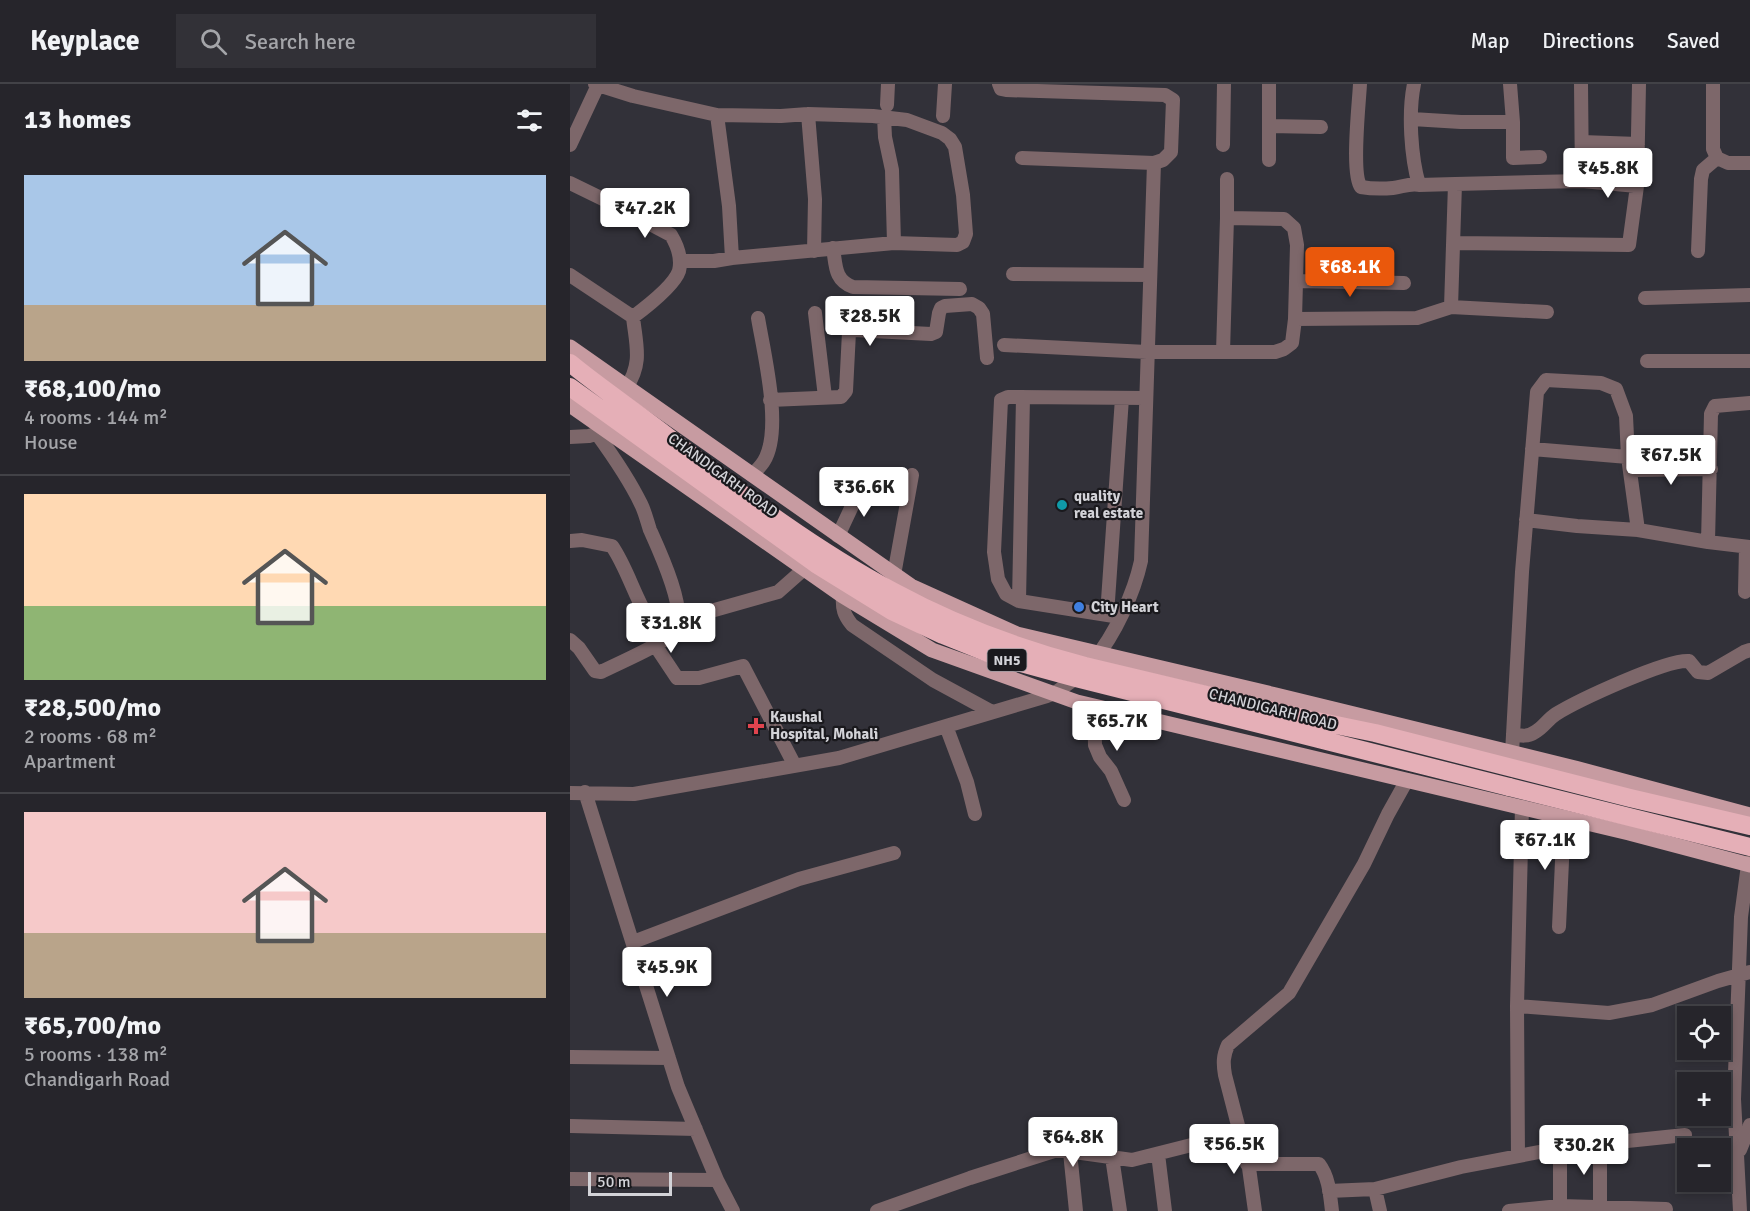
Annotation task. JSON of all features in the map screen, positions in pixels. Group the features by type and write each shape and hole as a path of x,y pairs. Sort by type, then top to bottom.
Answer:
{"highway":[{"name":"NH5","path":"570,363 698,462 809,542 920,606 988,634 1059,659 1096,669 1375,733 1750,826"},
{"name":"CHANDIGARH ROAD","path":"570,387 816,564 892,610 943,635 995,656 1066,676 1509,787 1750,862"}],"main road":[{"path":"570,347 911,586 1017,634 1276,694 1750,815"},
{"path":"570,405 602,432 843,596 932,650 1094,706 1750,862"}],"street":[{"path":"888,84 885,137 892,170 894,243"},
{"path":"943,116 945,84"},
{"path":"999,84 1001,89 1006,90 1153,95 1173,99 1171,152 1163,160 1154,163 1022,158"},
{"path":"1223,145 1224,84"},
{"path":"1269,84 1269,159"},
{"path":"1360,84 1356,164 1358,183 1361,187 1373,189 1414,184 1582,181 1637,186"},
{"path":"1414,84 1411,99 1413,165 1419,185"},
{"path":"1510,84 1514,158 1540,157"},
{"path":"1581,84 1582,181"},
{"path":"1453,243 1629,245 1637,186 1639,84"},
{"path":"1713,84 1713,148 1717,158 1728,163 1750,164"},
{"path":"570,145 574,125 597,85 633,96 717,115 781,116 885,111 942,133 955,147 963,195 966,234 963,242 957,245 894,243 714,261 680,261"},
{"path":"808,114 815,200 814,251"},
{"path":"717,115 729,206 732,258"},
{"path":"1412,119 1513,122"},
{"path":"1269,126 1321,127"},
{"path":"1582,142 1638,144"},
{"path":"1698,251 1701,179 1703,170 1717,158"},
{"path":"570,793 634,794 794,764 839,758 1055,693 1082,674 1100,653 1114,616 1134,585 1141,561 1154,163"},
{"path":"1223,352 1227,179"},
{"path":"570,183 671,236 676,245 680,261 679,272 660,296 633,317"},
{"path":"1451,307 1455,184"},
{"path":"1004,345 1147,352 1275,352 1284,349 1292,343 1295,319 1297,245 1294,228 1284,219 1227,218"},
{"path":"833,248 839,278 844,284 853,287 960,289"},
{"path":"1013,274 1150,275"},
{"path":"570,275 633,317 638,356 634,376 626,388"},
{"path":"1296,281 1404,283"},
{"path":"1645,298 1750,295"},
{"path":"770,400 841,397 846,391 849,332 854,330 931,334 936,332 939,313 945,306 972,304 979,308 983,314 987,358"},
{"path":"1295,319 1417,318 1451,307 1546,312"},
{"path":"815,313 820,372 825,397"},
{"path":"752,476 765,460 773,431 758,318"},
{"path":"1647,362 1750,361"},
{"path":"1512,753 1526,519 1537,392 1546,380 1601,383 1616,389 1626,416 1638,530"},
{"path":"1114,616 1019,601 1006,594 998,579 994,552 1001,400 1008,397 1146,398"},
{"path":"1019,601 1023,397"},
{"path":"1114,616 1122,398"},
{"path":"1708,542 1712,414 1715,406 1750,403"},
{"path":"570,437 602,432 618,465 642,504 676,597 678,616 677,628 672,634 600,672 595,671 579,648 570,640"},
{"path":"1532,450 1630,464 1710,469"},
{"path":"894,575 912,476"},
{"path":"838,536 861,487"},
{"path":"1526,519 1577,526 1638,530 1748,547 1745,592"},
{"path":"570,541 582,540 612,546 648,618 711,611 778,592 804,568"},
{"path":"843,596 842,609 852,625 933,680 992,712"},
{"path":"655,645 677,678 699,678 743,666 794,764"},
{"path":"1513,734 1522,736 1534,733 1555,715 1600,692 1665,665 1682,660 1689,661 1698,672 1708,673 1750,650"},
{"path":"1094,706 1095,745 1100,757 1111,771 1124,800"},
{"path":"946,726 975,814"},
{"path":"1255,1211 1247,1164 1225,1075 1224,1053 1228,1045 1289,993 1364,864 1407,780"},
{"path":"585,792 678,1087 717,1180 733,1211"},
{"path":"1518,1156 1517,1006 1522,807"},
{"path":"1558,927 1564,817"},
{"path":"633,942 800,879 894,853"},
{"path":"1740,1211 1734,1100 1750,862"},
{"path":"1517,1006 1609,1013 1652,1005 1744,974"},
{"path":"570,1057 669,1058"},
{"path":"1738,1154 1750,1125"},
{"path":"570,1126 696,1129"},
{"path":"877,1211 906,1207 970,1178 1054,1151 1132,1160 1239,1133"},
{"path":"1329,1191 1375,1189 1461,1167 1560,1148 1686,1135"},
{"path":"1600,1144 1600,1207"},
{"path":"1560,1148 1560,1208"},
{"path":"1070,1152 1076,1211"},
{"path":"1158,1154 1165,1211"},
{"path":"1112,1157 1120,1211"},
{"path":"1247,1164 1319,1164 1323,1169 1332,1211"},
{"path":"570,1179 717,1180"},
{"path":"1375,1189 1380,1211"},
{"path":"1509,1211 1600,1207 1666,1209"}],"place":[{"name":"quality real estate","path":"1062,505"},
{"name":"City Heart","path":"1079,607"},
{"name":"Kaushal Hospital, Mohali","path":"756,726"}]}
